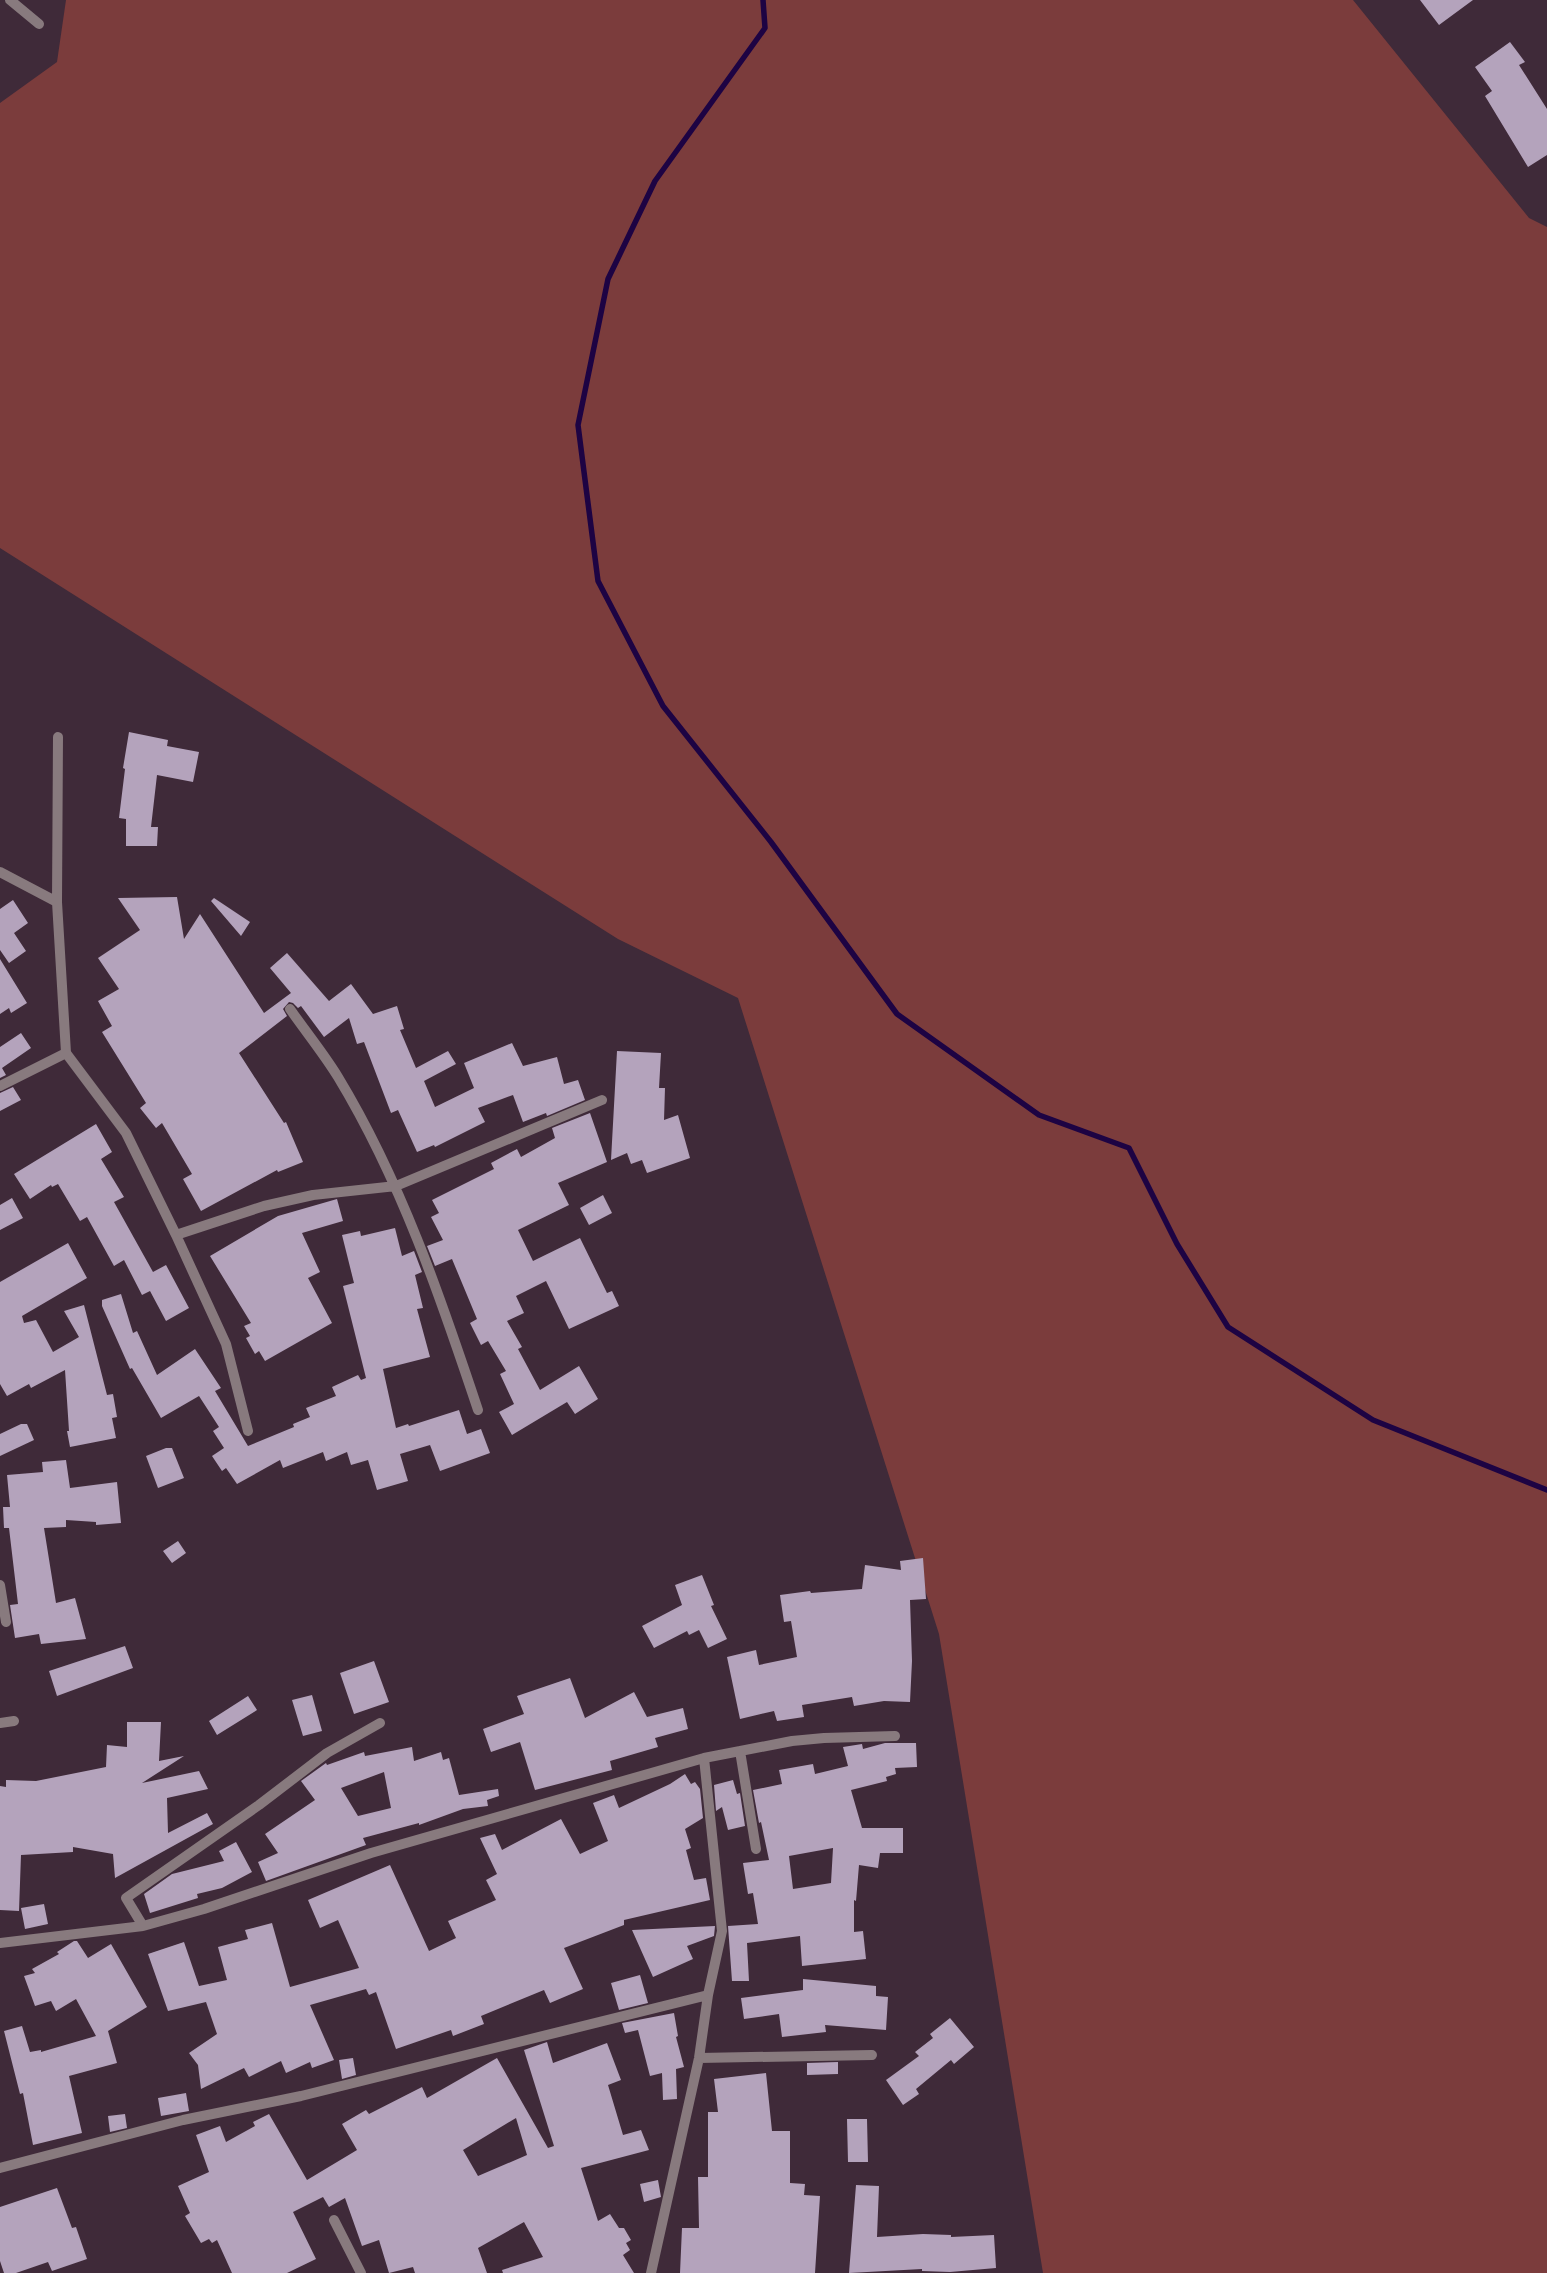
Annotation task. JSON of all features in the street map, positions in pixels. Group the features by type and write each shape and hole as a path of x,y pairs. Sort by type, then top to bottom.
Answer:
{"street":[{"path":"10,0 39,24"},
{"path":"58,738 57,902 66,1053 126,1133 176,1235 226,1344 248,1431"},
{"path":"0,872 57,902"},
{"path":"290,1009 338,1076 396,1186 439,1292 478,1410"},
{"path":"0,1086 66,1053"},
{"path":"176,1235 264,1206 313,1195 396,1186 602,1100"},
{"path":"0,1585 6,1622"},
{"path":"0,1722 14,1721"},
{"path":"142,1926 126,1898 259,1805 327,1753 380,1724"},
{"path":"0,1943 142,1926 204,1909 371,1853 704,1758 824,1738 895,1736"},
{"path":"740,1751 756,1849"},
{"path":"651,2273 699,2058 708,1995 722,1931 704,1758"},
{"path":"0,2168 183,2120 300,2096 708,1995"},
{"path":"699,2058 872,2055"},
{"path":"334,2220 361,2273"}],"shaded area":[{"path":"66,0 1353,0 1529,218 1547,227 1547,2273 1043,2273 939,1634 738,998 618,939 0,548 0,103 57,62"}],"building":[{"path":"1420,0 1473,0 1439,25"},
{"path":"1510,42 1525,62 1519,65 1547,109 1547,155 1528,167 1485,96 1492,91 1475,67"},
{"path":"129,732 168,740 167,746 199,752 193,782 157,775 151,827 158,827 157,846 126,846 126,819 119,818 125,769 123,768"},
{"path":"177,897 184,939 200,914 264,1013 291,993 270,968 287,953 329,1001 351,984 373,1014 397,1006 404,1029 400,1030 416,1068 448,1051 456,1064 424,1081 435,1107 474,1088 464,1063 512,1043 523,1066 557,1057 564,1084 578,1080 585,1100 547,1116 546,1113 523,1122 513,1095 478,1108 485,1122 435,1147 434,1145 417,1152 398,1110 391,1113 364,1042 357,1044 349,1018 324,1037 301,1006 298,1008 289,1002 283,1009 287,1016 239,1053 284,1123 286,1122 303,1162 278,1172 277,1170 201,1211 183,1179 192,1174 162,1123 156,1128 140,1108 146,1103 102,1032 112,1026 98,1001 119,989 98,958 140,930 118,898"},
{"path":"214,898 250,922 241,936 211,901"},
{"path":"13,900 28,923 14,933 26,951 9,963 0,950 0,909"},
{"path":"0,959 27,1003 11,1013 9,1008 0,1014"},
{"path":"21,1033 31,1048 2,1068 6,1075 0,1078 0,1047"},
{"path":"617,1051 661,1053 659,1088 665,1088 664,1120 678,1115 690,1158 647,1173 642,1160 631,1164 627,1153 611,1160"},
{"path":"13,1087 21,1100 0,1111 0,1093"},
{"path":"590,1113 607,1162 558,1183 569,1205 518,1230 533,1261 580,1238 607,1293 612,1291 619,1306 569,1329 546,1281 516,1296 524,1313 507,1321 522,1347 518,1349 540,1390 579,1366 598,1399 575,1414 567,1402 512,1435 499,1412 514,1404 500,1374 506,1371 488,1341 481,1345 470,1323 477,1319 452,1259 435,1266 427,1246 443,1240 431,1217 439,1213 432,1200 494,1169 491,1163 517,1149 521,1157 555,1138 552,1128"},
{"path":"96,1124 112,1152 101,1159 124,1197 114,1202 153,1272 166,1265 189,1308 166,1321 150,1291 142,1295 124,1260 114,1266 87,1217 80,1221 58,1184 52,1187 51,1185 30,1199 14,1174"},
{"path":"603,1195 612,1213 589,1225 580,1208"},
{"path":"12,1198 23,1218 0,1230 0,1205"},
{"path":"337,1199 343,1221 302,1233 320,1272 308,1278 332,1323 265,1361 259,1351 255,1354 246,1338 250,1336 244,1326 251,1323 210,1256 278,1216"},
{"path":"395,1228 402,1256 414,1251 422,1272 415,1275 423,1308 417,1309 430,1357 383,1369 396,1428 408,1424 409,1426 459,1410 467,1434 481,1429 490,1453 440,1471 430,1445 400,1454 408,1481 377,1490 368,1460 351,1465 347,1452 326,1461 323,1452 283,1468 280,1460 237,1484 226,1468 222,1471 212,1456 224,1448 213,1431 219,1427 199,1396 161,1418 132,1368 130,1369 102,1306 102,1300 121,1294 133,1333 137,1331 157,1375 195,1349 221,1388 215,1391 248,1446 294,1427 293,1424 310,1417 306,1408 336,1396 332,1387 358,1375 361,1380 366,1378 343,1286 354,1283 342,1235 360,1231 361,1236"},
{"path":"68,1243 87,1278 22,1316 24,1323 36,1320 53,1352 79,1337 64,1311 84,1305 107,1395 113,1394 117,1417 112,1418 116,1438 70,1447 67,1431 69,1431 65,1370 31,1388 29,1384 7,1396 0,1384 0,1282"},
{"path":"21,1424 27,1424 34,1440 0,1456 0,1434"},
{"path":"166,1448 172,1448 184,1478 158,1488 146,1456"},
{"path":"66,1460 70,1488 117,1482 121,1523 96,1525 96,1522 66,1520 66,1527 44,1528 56,1603 75,1598 86,1639 41,1644 39,1634 15,1638 10,1605 18,1604 9,1528 4,1528 3,1507 10,1507 7,1475 43,1472 42,1462"},
{"path":"178,1541 186,1553 172,1563 163,1551"},
{"path":"923,1558 926,1599 910,1600 912,1661 910,1702 884,1701 854,1706 852,1697 802,1705 804,1717 777,1721 774,1711 740,1719 727,1657 756,1650 759,1665 797,1657 791,1621 784,1622 780,1595 810,1591 811,1593 862,1589 865,1565 901,1570 900,1561"},
{"path":"702,1575 714,1605 711,1606 727,1639 708,1648 699,1630 689,1635 687,1631 654,1648 642,1626 682,1605 675,1585"},
{"path":"125,1646 133,1668 57,1696 49,1671"},
{"path":"374,1661 389,1702 354,1714 340,1673"},
{"path":"570,1678 585,1718 634,1692 647,1717 683,1708 688,1729 655,1738 658,1747 610,1761 612,1770 535,1790 520,1742 491,1752 483,1729 524,1714 517,1696"},
{"path":"312,1695 322,1731 303,1736 292,1700"},
{"path":"248,1696 257,1710 217,1735 209,1721"},
{"path":"127,1722 161,1722 159,1761 184,1756 142,1783 199,1771 208,1789 167,1798 168,1833 207,1813 213,1824 115,1878 113,1854 73,1847 73,1852 21,1855 19,1911 0,1910 0,1786 6,1787 6,1780 36,1781 106,1767 107,1745 127,1747"},
{"path":"885,1743 916,1743 917,1767 895,1768 896,1774 886,1777 887,1781 851,1790 862,1828 903,1828 903,1853 880,1853 878,1868 859,1865 856,1901 854,1900 854,1932 863,1931 866,1959 802,1966 800,1936 747,1943 749,1981 732,1981 728,1926 758,1924 753,1893 748,1894 743,1863 769,1860 761,1822 759,1823 753,1790 782,1784 779,1770 813,1764 815,1774 848,1766 843,1747 862,1744 863,1749","holes":["833,1848 831,1883 793,1889 789,1856"]},
{"path":"412,1747 414,1761 441,1752 443,1760 449,1758 459,1795 498,1789 499,1796 487,1800 488,1806 463,1809 419,1825 419,1823 363,1838 366,1845 266,1881 258,1862 278,1853 265,1834 315,1800 301,1781 326,1763 327,1765 364,1752 365,1756","holes":["384,1772 391,1808 358,1816 341,1788"]},
{"path":"685,1774 691,1784 695,1782 700,1789 703,1818 685,1829 691,1848 686,1850 694,1880 706,1878 710,1900 624,1920 624,1925 564,1948 583,1989 550,2003 544,1990 481,2016 484,2024 453,2036 451,2030 396,2049 376,1992 369,1995 366,1989 310,2005 334,2060 312,2068 310,2062 286,2073 281,2061 249,2077 244,2068 201,2089 198,2065 189,2053 217,2034 206,2002 168,2011 148,1954 184,1942 199,1986 227,1980 218,1947 248,1939 245,1930 272,1923 290,1987 359,1968 338,1920 320,1928 308,1900 390,1865 429,1951 456,1938 448,1921 496,1900 486,1880 497,1874 480,1838 495,1834 502,1850 561,1819 580,1854 608,1841 593,1803 614,1795 619,1808 670,1784"},
{"path":"733,1780 737,1794 740,1793 745,1826 728,1830 722,1807 716,1811 714,1785"},
{"path":"236,1842 252,1872 222,1888 197,1894 198,1898 150,1913 144,1894 172,1874 224,1861 219,1851"},
{"path":"44,1904 48,1924 25,1929 21,1908"},
{"path":"715,1926 714,1936 687,1946 693,1959 653,1977 632,1930"},
{"path":"77,1941 88,1958 111,1944 147,2007 108,2031 117,2063 69,2076 82,2133 33,2145 23,2093 20,2094 4,2031 22,2026 30,2052 41,2050 41,2052 96,2036 76,1999 56,2011 51,2001 35,2006 24,1976 35,1973 32,1969 59,1954 57,1952"},
{"path":"640,1975 648,2003 619,2010 611,1983"},
{"path":"803,1979 876,1986 876,1996 888,1997 886,2030 825,2025 826,2032 782,2037 779,2014 744,2019 741,1998 803,1990"},
{"path":"674,2013 678,2036 676,2037 684,2067 676,2069 677,2099 663,2100 662,2073 650,2076 638,2030 625,2033 622,2023"},
{"path":"950,2018 974,2047 954,2064 951,2060 916,2089 919,2094 903,2105 886,2080 919,2056 915,2052 933,2038 930,2034"},
{"path":"547,2042 553,2063 607,2043 621,2080 608,2085 623,2135 641,2130 649,2150 581,2168 598,2221 610,2214 619,2228 624,2228 631,2240 626,2243 630,2250 623,2255 634,2273 503,2273 502,2270 543,2257 524,2222 478,2248 487,2273 415,2273 413,2267 389,2273 379,2240 362,2246 345,2198 329,2207 323,2197 293,2212 316,2259 287,2273 232,2273 217,2240 212,2243 209,2239 201,2243 185,2216 190,2213 178,2186 209,2172 196,2135 220,2126 226,2142 255,2126 253,2122 269,2114 307,2180 357,2150 342,2124 366,2110 369,2114 422,2087 427,2098 497,2058 548,2148 554,2146 524,2050","holes":["516,2118 527,2155 478,2176 463,2150"]},
{"path":"353,2058 356,2075 342,2079 339,2060"},
{"path":"838,2062 838,2074 807,2075 807,2063"},
{"path":"766,2073 772,2131 790,2131 790,2183 805,2184 804,2195 820,2196 815,2273 680,2273 682,2228 699,2228 698,2177 708,2177 708,2112 718,2112 714,2079"},
{"path":"186,2093 189,2111 161,2116 158,2098"},
{"path":"125,2114 127,2128 110,2132 108,2116"},
{"path":"847,2119 867,2119 868,2162 848,2162"},
{"path":"658,2180 661,2197 644,2202 640,2184"},
{"path":"856,2185 879,2186 877,2237 923,2234 951,2235 951,2237 994,2235 996,2268 950,2272 922,2271 922,2269 849,2273"},
{"path":"57,2188 72,2228 76,2227 87,2259 52,2271 48,2262 16,2273 4,2273 0,2261 0,2207"}],"waterway":[{"path":"763,0 765,28 655,181 608,279 578,425 598,581 663,706 771,842 897,1014 1039,1115 1129,1148 1177,1244 1228,1327 1373,1420 1547,1490"}]}
